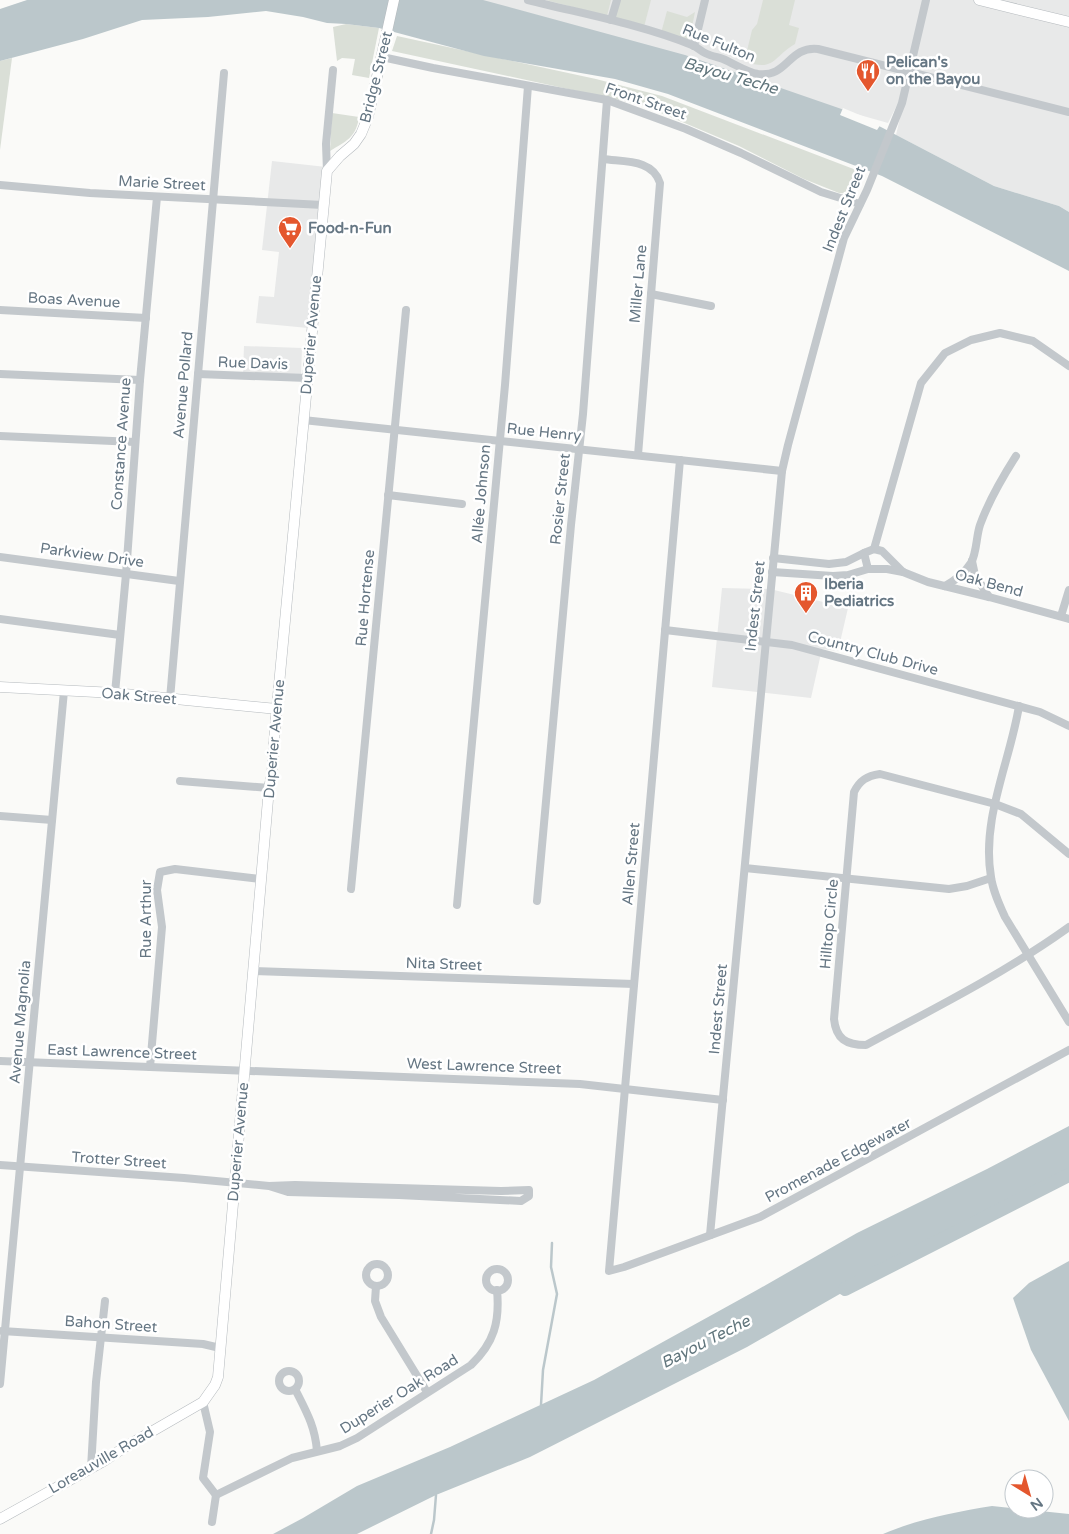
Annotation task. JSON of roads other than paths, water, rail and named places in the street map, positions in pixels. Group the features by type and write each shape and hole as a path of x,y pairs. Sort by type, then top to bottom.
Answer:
{"main road":[{"name":"Bridge Street","path":"327,171 354,144 361,134 368,117 394,0"},
{"path":"979,0 1069,22"},
{"name":"Duperier Avenue","path":"202,1402 215,1385 218,1376 269,788 272,774 327,171"},
{"name":"Oak Street","path":"0,687 64,692 115,693 277,709"},
{"name":"Loreauville Road","path":"0,1519 202,1402"}],"street":[{"name":"Rue Fulton","path":"528,0 611,20 694,46 707,54 750,72 761,74 780,70 800,50 809,48 1069,112"},
{"path":"611,20 617,0"},
{"path":"694,46 705,0"},
{"name":"Indest Street","path":"710,1236 745,868 764,641 782,470 844,238 902,103 926,0"},
{"name":"Front Street","path":"382,56 433,68 607,100 686,129 741,153 821,192 860,204"},
{"name":"Duperier Avenue","path":"327,171 326,144 333,70"},
{"name":"Avenue Pollard","path":"170,699 224,73"},
{"name":"Allée Johnson","path":"457,905 500,441 528,86"},
{"name":"Rosier Street","path":"537,901 578,449 584,414 607,100"},
{"name":"Miller Lane","path":"602,159 650,167 658,173 660,182 638,455"},
{"name":"Marie Street","path":"0,185 157,197 323,205"},
{"name":"Constance Avenue","path":"115,693 157,197"},
{"path":"651,294 711,306"},
{"name":"Boas Avenue","path":"0,310 146,318"},
{"name":"Rue Hortense","path":"351,889 406,310"},
{"path":"773,558 829,564 846,562 874,549 909,421 922,383 945,353 971,340 1000,333 1033,341 1069,366"},
{"path":"0,374 140,380"},
{"name":"Rue Davis","path":"198,374 307,378"},
{"name":"Rue Henry","path":"303,420 782,470"},
{"path":"0,436 135,442"},
{"path":"945,586 964,574 972,561 979,527 996,488 1016,456"},
{"name":"Allen Street","path":"609,1271 680,460"},
{"path":"388,495 462,504"},
{"name":"Oak Bend","path":"874,549 882,551 903,572"},
{"path":"864,553 868,569"},
{"name":"Parkview Drive","path":"0,557 179,581"},
{"path":"972,561 975,575 989,597"},
{"name":"Oak Bend","path":"772,572 833,576 868,569 887,569 903,572 928,582 1065,618"},
{"path":"1065,618 1069,590"},
{"path":"0,619 120,635"},
{"name":"Country Club Drive","path":"665,630 792,645 1050,715 1069,726"},
{"name":"Avenue Magnolia","path":"0,1384 2,1331 20,1167 64,692"},
{"path":"1019,706 1016,726 990,828 989,857 991,878 1005,917 1069,1022"},
{"name":"Hilltop Circle","path":"1069,854 1021,814 995,804 880,774 871,775 864,779 854,792 834,1019 835,1028 839,1036 847,1042 855,1045 866,1045 984,981 1028,955 1069,927"},
{"path":"180,781 269,788"},
{"path":"0,816 52,820"},
{"path":"745,868 949,890 991,878"},
{"name":"Rue Arthur","path":"150,1067 162,927 157,890 160,872 175,869 261,879"},
{"name":"Nita Street","path":"254,971 634,984"},
{"name":"Promenade Edgewater","path":"609,1271 760,1217 1069,1050"},
{"name":"East Lawrence Street","path":"0,1061 244,1071"},
{"name":"West Lawrence Street","path":"244,1071 580,1084 723,1100"},
{"name":"Trotter Street","path":"0,1165 270,1186 288,1192 310,1189 483,1194"},
{"path":"529,1190 529,1196 521,1201 483,1194 529,1190"},
{"path":"376,1286 375,1301 381,1317 427,1392"},
{"name":"Duperier Oak Road","path":"216,1495 292,1458 340,1446 357,1438 471,1365 484,1352 493,1336 497,1318 497,1290"},
{"path":"90,1468 105,1301"},
{"name":"Bahon Street","path":"2,1331 203,1344 220,1348"},
{"path":"295,1389 315,1433 317,1451"},
{"path":"202,1402 210,1432 203,1478 216,1495 212,1522"}],"water":[{"path":"27,0 483,0 685,55 856,114 994,186 1059,206 1069,212 1069,271 882,176 668,94 615,79 484,56 379,28 327,23 266,11 208,17 142,20 83,39 0,61 0,9"},
{"path":"1069,1126 1069,1171 957,1227 747,1347 530,1457 436,1495 357,1534 273,1534 357,1486 450,1447 594,1380 857,1233"},
{"path":"1069,1261 1069,1421 1031,1350 1013,1298 1029,1283"},
{"path":"992,1506 1004,1507 1004,1519 1054,1519 1054,1512 1069,1514 1069,1534 883,1534 910,1524"}],"waterway":[{"name":"Bayou Teche","path":"845,1289 1069,1175"},
{"path":"541,1405 543,1370 557,1294 551,1267 552,1243"},
{"path":"431,1534 436,1495"}],"place":[{"name":"Pelican's on the Bayou","path":"868,92"},
{"name":"Food-n-Fun","path":"290,249"},
{"name":"Iberia Pediatrics","path":"806,614"}]}
